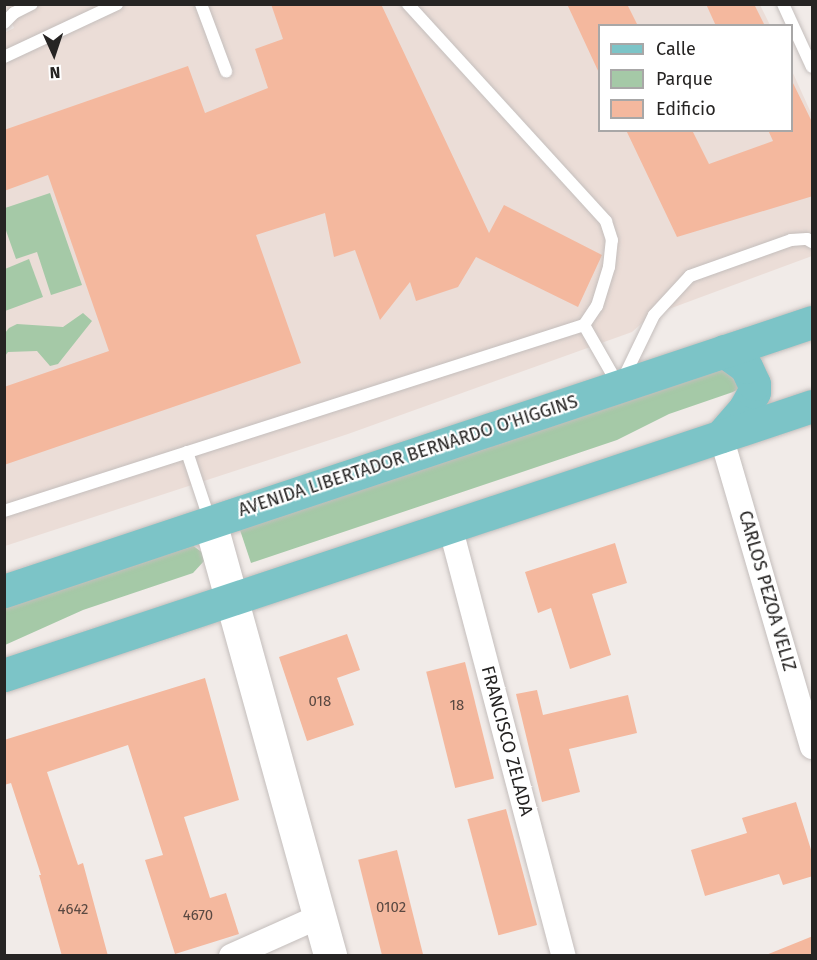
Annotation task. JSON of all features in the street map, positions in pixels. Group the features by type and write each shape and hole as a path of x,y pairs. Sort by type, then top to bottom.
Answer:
{"main road":[{"name":"AVENIDA LIBERTADOR BERNARDO O'HIGGINS","path":"4,591 813,322"},
{"path":"721,436 750,401 754,384 746,367 724,351"},
{"path":"4,675 813,406"},
{"path":"210,522 330,956"}],"street":[{"name":"CARLOS PEZOA VELIZ","path":"721,436 813,747"},
{"name":"FRANCISCO ZELADA","path":"450,526 564,956"},
{"path":"231,956 318,917"}],"lane":[{"path":"4,23 14,13 32,4"},
{"path":"4,57 117,4"},
{"path":"201,4 226,72"},
{"path":"4,511 584,325 597,306 609,267 612,240 606,221 408,4"},
{"path":"783,4 793,24"},
{"path":"793,25 813,66"},
{"path":"619,386 654,315 690,276 791,240 813,242"},
{"path":"584,325 619,386"},
{"path":"187,452 210,522"}],"shaded area":[{"path":"5,4 760,5 770,24 598,24 598,132 793,132 793,73 812,115 812,256 650,316 632,332 348,434 5,546 4,33 14,28"}],"green space":[{"path":"50,193 82,285 51,295 37,252 16,259 4,225 5,208"},
{"path":"29,259 43,297 5,311 5,269"},
{"path":"83,313 92,321 58,364 50,366 37,351 8,352 5,356 5,333 9,328 17,324 63,327"},
{"path":"727,361 740,388 733,392 669,414 617,440 251,563 239,527"},
{"path":"192,545 203,553 204,561 193,573 83,610 5,645 4,602"}],"building":[{"path":"271,4 381,4 489,233 504,205 602,255 578,307 476,257 458,287 416,301 410,282 380,320 355,250 334,257 325,213 256,235 301,363 4,465 4,387 109,351 48,175 4,191 4,130 188,66 205,113 268,88 255,49 283,39"},
{"path":"567,4 627,4 637,24 598,24 598,71"},
{"path":"706,4 754,4 764,24 715,24"},
{"path":"793,83 813,124 813,196 677,237 627,132 693,132 709,164 773,141 769,132 793,132"},
{"path":"615,543 627,583 592,594 611,655 570,669 551,608 538,613 525,572"},
{"path":"347,634 360,670 337,678 354,725 307,741 279,657"},
{"path":"465,662 494,778 455,788 426,672"},
{"path":"205,678 239,800 184,817 210,898 226,893 239,934 175,954 145,860 163,855 128,745 47,772 78,865 83,863 108,956 62,956 39,875 41,875 11,783 4,785 4,740"},
{"path":"537,690 543,715 628,695 637,733 569,749 580,792 542,802 516,694"},
{"path":"796,802 813,856 813,876 783,885 779,874 705,896 691,850 747,833 742,818"},
{"path":"506,809 537,925 498,935 467,819"},
{"path":"397,850 423,956 382,956 358,860"},
{"path":"813,936 813,956 766,956 766,955"}]}
